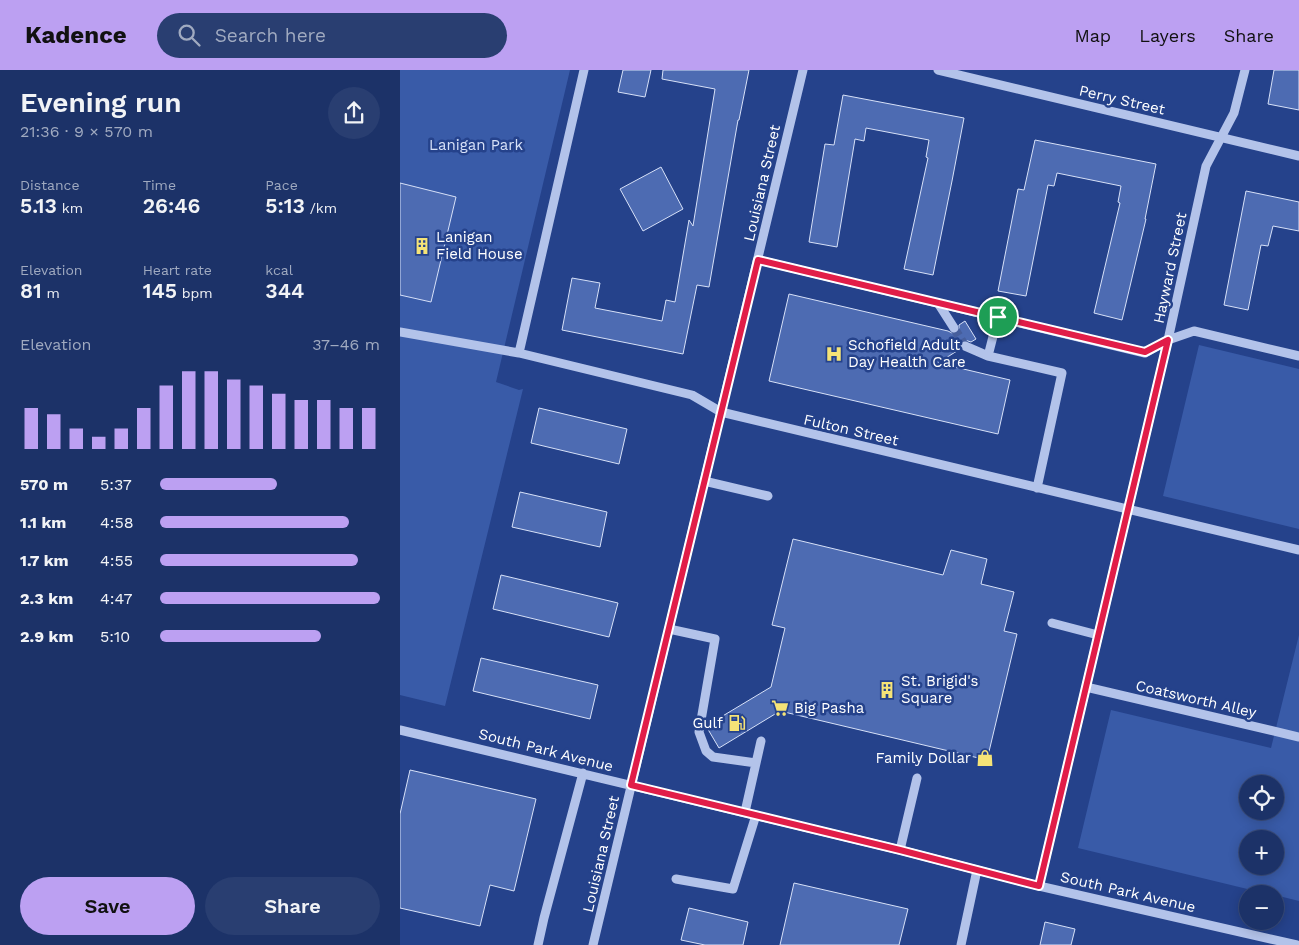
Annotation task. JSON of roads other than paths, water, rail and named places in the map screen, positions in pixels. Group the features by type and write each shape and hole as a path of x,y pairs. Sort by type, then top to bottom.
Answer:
{"street":[{"path":"519,353 584,70"},
{"name":"Louisiana Street","path":"594,945 803,70"},
{"name":"Perry Street","path":"938,70 1299,156"},
{"name":"Hayward Street","path":"1039,886 1168,340 1206,166 1234,113 1245,70"},
{"path":"758,260 1145,352 1168,340 1194,331 1299,356"},
{"path":"938,303 954,328"},
{"path":"988,356 998,317"},
{"name":"Fulton Street","path":"400,332 519,353 692,395 721,412 1299,550"},
{"path":"965,346 988,356 1062,373 1037,488"},
{"path":"704,481 768,496"},
{"path":"1052,623 1098,635"},
{"path":"668,629 715,639 699,732 706,751 713,757 756,763"},
{"name":"Coatsworth Alley","path":"1086,687 1299,737"},
{"name":"South Park Avenue","path":"400,730 900,850 1039,886 1297,945"},
{"path":"744,812 761,741"},
{"path":"538,945 583,773"},
{"path":"900,850 917,778"},
{"path":"676,879 733,889 756,815"},
{"path":"961,945 977,870"}],"tunnel":[{"path":"954,328 965,346"}],"place":[{"name":"Lanigan Field House","path":"422,246"},
{"name":"Schofield Adult Day Health Care","path":"834,354"},
{"name":"St. Brigid's Square","path":"887,690"},
{"name":"Big Pasha","path":"780,708"},
{"name":"Gulf","path":"737,723"},
{"name":"Family Dollar","path":"985,758"}],"park label":[{"name":"Lanigan Park","path":"476,145"}]}
